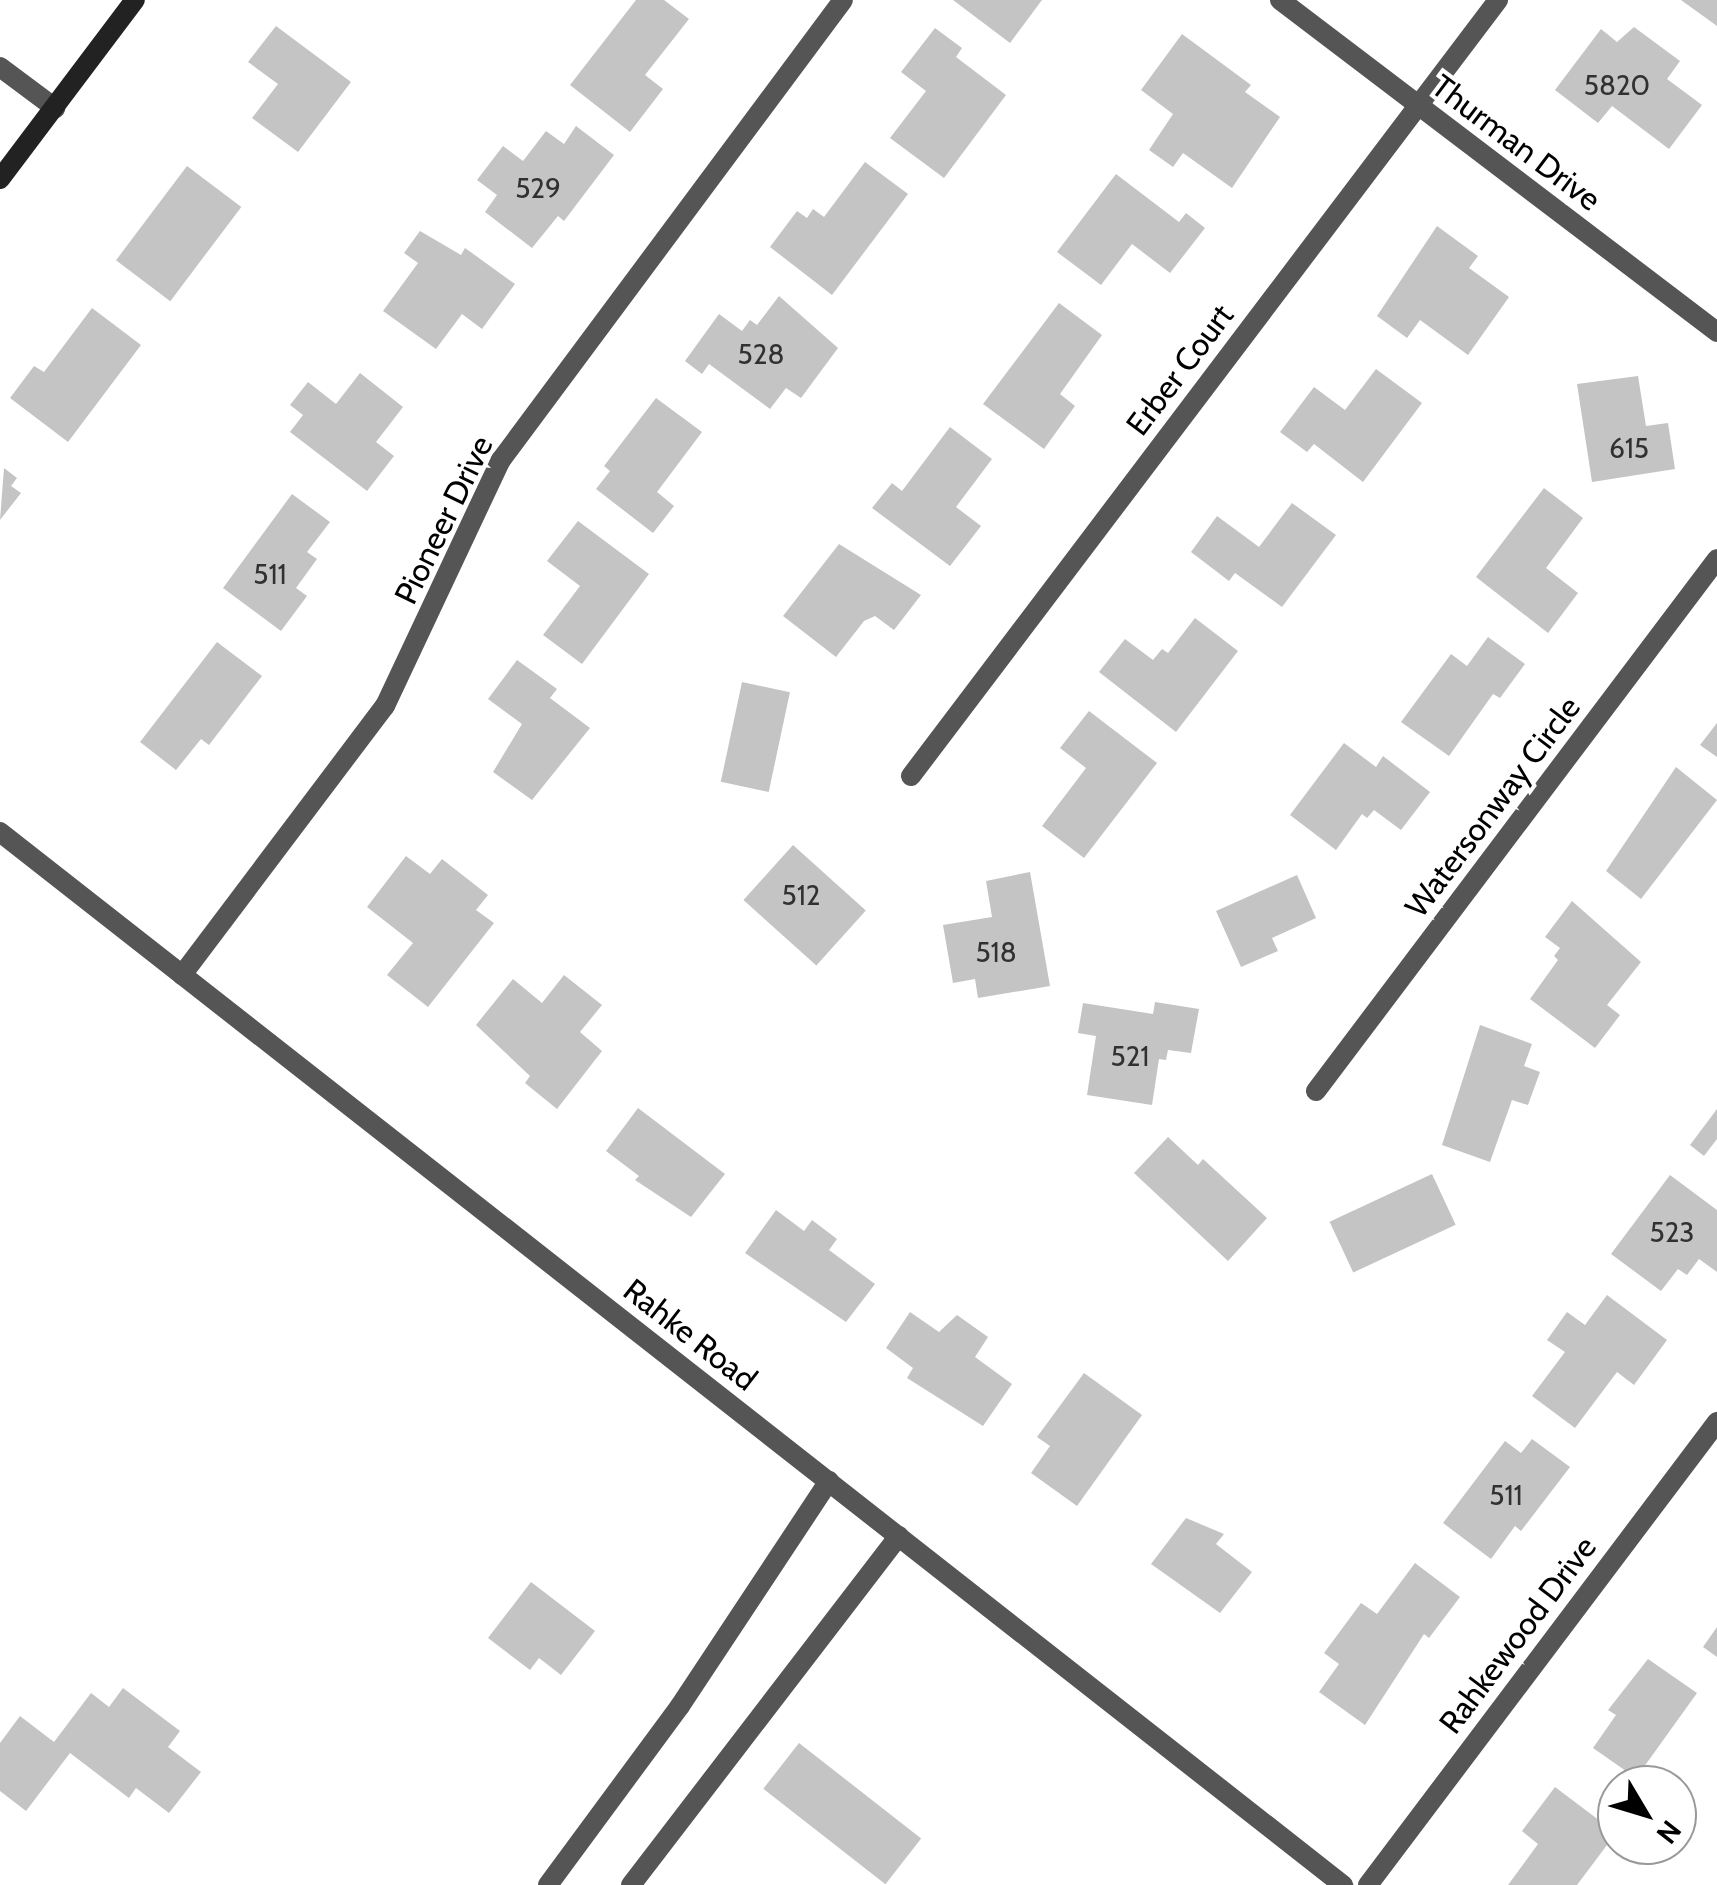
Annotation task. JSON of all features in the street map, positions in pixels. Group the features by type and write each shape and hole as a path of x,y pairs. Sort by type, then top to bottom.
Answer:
{"main road":[{"path":"0,179 134,0"}],"street":[{"name":"Pioneer Drive","path":"182,975 384,706 501,460 843,0"},
{"name":"Thurman Drive","path":"1280,0 1717,332"},
{"name":"Erber Court","path":"910,776 1498,0"},
{"path":"0,66 55,108"},
{"name":"Watersonway Circle","path":"1316,1091 1717,558"},
{"name":"Rahke Road","path":"0,832 1343,1885"},
{"name":"Rahkewood Drive","path":"1368,1885 1717,1422"},
{"path":"548,1885 680,1706 828,1482"},
{"path":"631,1885 899,1536"}],"building":[{"path":"636,0 664,0 689,19 645,75 663,89 630,132 570,85"},
{"path":"953,0 1042,0 1010,43"},
{"path":"1681,0 1717,0 1717,26"},
{"path":"276,26 351,82 298,152 252,118 278,84 248,62"},
{"path":"1634,27 1680,61 1667,79 1702,105 1669,149 1612,106 1598,123 1555,90 1601,29 1617,42"},
{"path":"935,28 962,48 956,57 1006,95 944,178 890,138 926,91 901,72"},
{"path":"1182,34 1251,85 1245,92 1280,117 1232,188 1183,153 1173,167 1149,150 1173,114 1141,90"},
{"path":"576,126 614,155 564,221 558,216 532,248 485,212 497,195 477,180 503,146 523,161 546,131 564,144"},
{"path":"865,162 908,194 832,295 770,247 797,211 807,218 813,209 824,217"},
{"path":"187,166 241,207 170,301 116,260"},
{"path":"1116,174 1179,222 1186,213 1205,228 1170,273 1132,244 1101,285 1057,252"},
{"path":"1437,226 1478,256 1469,268 1509,297 1468,355 1420,320 1407,338 1377,316"},
{"path":"420,231 461,255 465,248 515,284 482,329 462,314 436,349 383,311 418,263 404,253"},
{"path":"779,296 838,348 801,398 786,388 770,409 709,364 702,374 685,361 719,314 742,331 750,320 757,325"},
{"path":"1059,303 1102,335 1060,394 1075,406 1044,449 983,404"},
{"path":"92,308 141,345 68,442 10,398 34,366 44,372"},
{"path":"1376,369 1422,403 1363,482 1314,444 1307,452 1280,432 1314,387 1345,410"},
{"path":"360,373 403,407 376,442 394,456 367,491 290,432 303,415 290,405 308,382 336,404"},
{"path":"1638,376 1646,426 1668,423 1675,469 1592,482 1577,384"},
{"path":"656,398 702,432 657,492 674,506 653,533 596,489 610,471 604,466"},
{"path":"950,427 992,459 956,507 981,526 950,566 872,508 892,483 902,491"},
{"path":"4,468 17,478 11,486 21,493 0,520"},
{"path":"1544,488 1583,518 1546,568 1578,593 1548,633 1476,577"},
{"path":"292,494 330,522 307,552 317,559 296,588 307,596 281,631 223,588"},
{"path":"1292,503 1336,535 1282,607 1235,573 1229,581 1191,552 1217,516 1259,547"},
{"path":"578,521 649,574 582,664 543,635 580,586 547,561"},
{"path":"839,544 921,595 894,630 875,616 864,621 836,657 783,616"},
{"path":"1195,618 1238,651 1176,732 1099,672 1125,639 1153,660 1162,649 1168,653"},
{"path":"1488,637 1525,664 1500,698 1493,694 1449,756 1401,722 1451,654 1467,666"},
{"path":"217,642 262,676 209,745 201,739 176,770 140,742"},
{"path":"517,660 557,689 550,698 590,728 532,800 493,772 522,724 488,699"},
{"path":"742,682 790,692 769,792 721,782"},
{"path":"1089,711 1157,763 1084,858 1042,826 1086,768 1060,748"},
{"path":"1717,723 1717,757 1700,745"},
{"path":"1344,743 1376,767 1383,756 1430,792 1401,830 1374,810 1367,818 1362,814 1336,850 1290,815"},
{"path":"1676,767 1717,800 1641,899 1606,871"},
{"path":"793,845 866,911 816,966 743,900"},
{"path":"406,856 430,874 442,859 488,895 476,910 494,923 428,1007 387,975 413,943 367,907"},
{"path":"1030,872 1050,986 978,998 975,979 953,983 943,925 992,917 986,881"},
{"path":"1297,875 1316,918 1272,938 1278,951 1241,967 1216,911"},
{"path":"1572,901 1641,962 1607,1005 1620,1015 1595,1048 1530,999 1558,960 1554,956 1560,948 1545,937"},
{"path":"564,975 602,1005 580,1032 602,1051 557,1109 525,1083 530,1076 476,1025 513,979 542,1003"},
{"path":"1155,1002 1199,1009 1191,1053 1168,1050 1166,1060 1159,1059 1152,1105 1087,1095 1096,1036 1078,1033 1083,1003 1153,1014"},
{"path":"1480,1025 1532,1044 1524,1066 1540,1072 1528,1105 1512,1100 1490,1162 1442,1145"},
{"path":"638,1108 725,1174 691,1217 635,1180 639,1176 606,1151"},
{"path":"1717,1109 1717,1139 1704,1156 1690,1145"},
{"path":"1168,1137 1198,1165 1203,1159 1267,1218 1228,1261 1134,1173"},
{"path":"1432,1174 1456,1225 1353,1273 1330,1222"},
{"path":"1670,1175 1717,1210 1717,1272 1699,1259 1687,1275 1678,1269 1661,1291 1611,1254"},
{"path":"776,1210 804,1231 812,1220 837,1239 829,1250 875,1284 846,1322 745,1253"},
{"path":"1607,1295 1667,1340 1634,1385 1617,1372 1575,1428 1532,1396 1565,1352 1547,1340 1567,1312 1585,1325"},
{"path":"910,1312 939,1332 957,1315 988,1337 975,1357 1012,1384 983,1426 907,1378 913,1368 886,1348"},
{"path":"1084,1373 1142,1415 1077,1506 1031,1473 1050,1446 1037,1437"},
{"path":"1532,1439 1570,1467 1521,1531 1515,1526 1491,1559 1443,1523 1505,1441 1521,1453"},
{"path":"1186,1518 1224,1534 1216,1544 1252,1572 1220,1613 1151,1564"},
{"path":"1415,1563 1460,1597 1429,1638 1424,1634 1365,1725 1319,1692 1339,1664 1324,1653 1361,1603 1377,1614"},
{"path":"531,1582 595,1631 561,1675 539,1658 530,1670 488,1638"},
{"path":"1717,1627 1717,1657 1703,1647"},
{"path":"1648,1659 1697,1693 1645,1765 1617,1765 1593,1748 1616,1715 1608,1710"},
{"path":"123,1688 180,1731 168,1747 201,1772 169,1813 136,1788 129,1798 70,1753 26,1811 0,1791 0,1743 20,1716 54,1742 91,1693 109,1707"},
{"path":"799,1743 921,1838 885,1884 763,1789"},
{"path":"1555,1787 1597,1819 1597,1858 1577,1885 1508,1885 1538,1844 1522,1831"}]}
